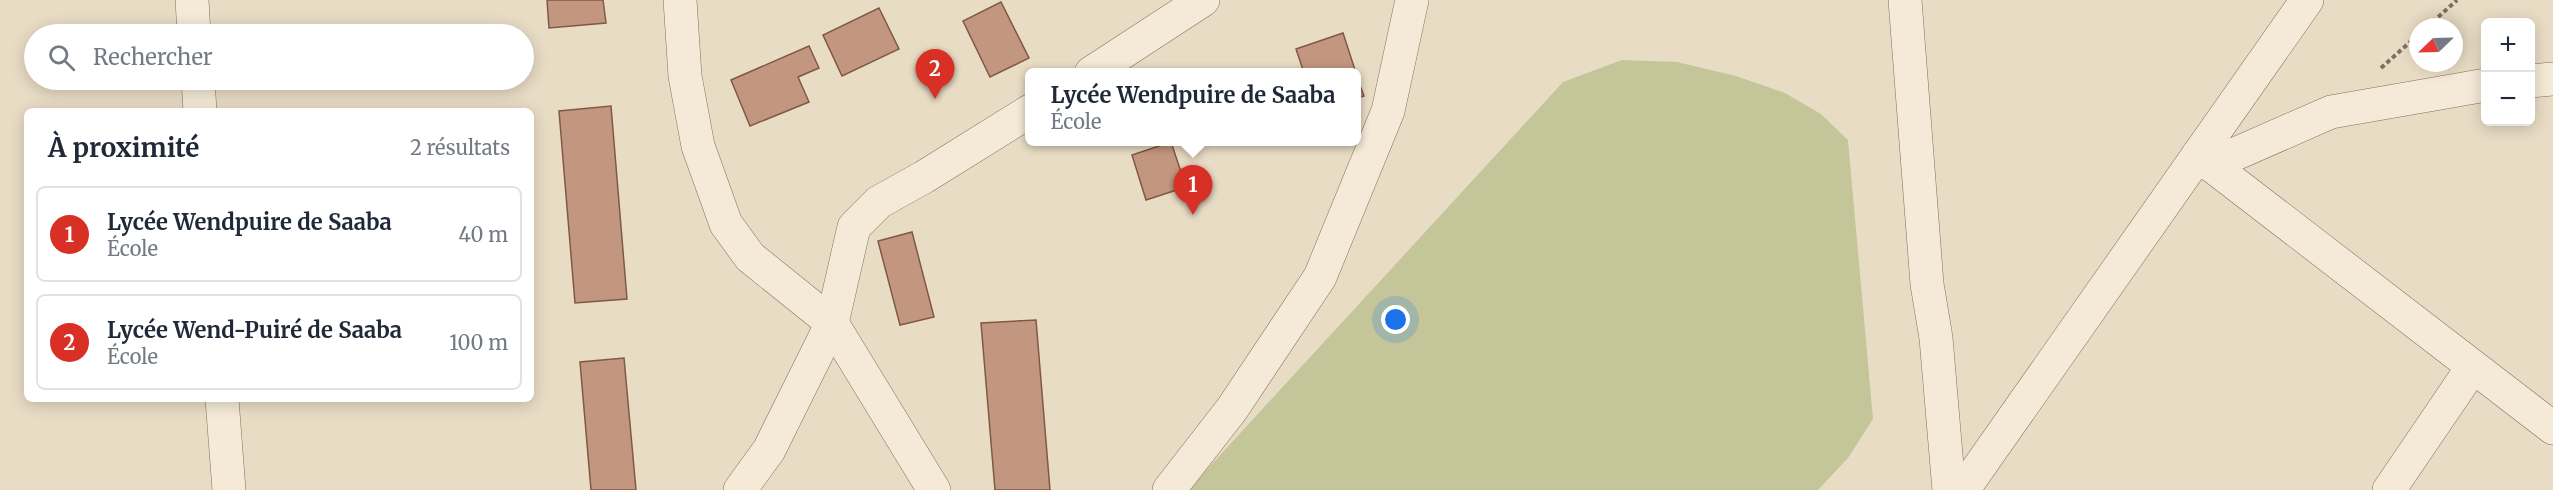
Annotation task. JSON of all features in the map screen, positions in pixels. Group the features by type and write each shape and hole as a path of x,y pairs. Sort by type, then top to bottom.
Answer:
{"street":[{"path":"192,0 193,24"},
{"path":"680,0 685,76 698,146 726,224 750,257 832,323 934,490"},
{"path":"1097,68 1203,0"},
{"path":"1169,490 1232,409 1320,277 1388,111 1412,0"},
{"path":"1905,0 1927,284 1936,338 1949,490"},
{"path":"1963,490 2204,160 2307,0"},
{"path":"2535,81 2553,79"},
{"path":"2204,160 2331,112 2481,86"},
{"path":"199,90 200,108"},
{"path":"740,490 769,450 832,323 855,228 879,202 924,177 1025,114"},
{"path":"2204,160 2553,428"},
{"path":"2389,490 2472,368"},
{"path":"222,402 229,490"}],"path":[{"path":"2437,18 2457,0"}],"green space":[{"path":"1622,60 1677,62 1736,76 1785,93 1821,114 1848,140 1873,419 1848,458 1818,490 1188,490 1563,82"}],"building":[{"path":"547,0 603,0 606,23 549,28"},
{"path":"1001,2 1029,58 990,77 963,21"},
{"path":"879,8 899,49 842,76 823,35"},
{"path":"1343,33 1354,68 1302,68 1296,49"},
{"path":"809,46 819,68 798,77 809,102 750,126 731,80"},
{"path":"611,106 627,299 575,303 559,111"},
{"path":"1159,146 1172,146 1186,187 1146,200 1132,155"},
{"path":"912,232 934,317 900,325 878,241"},
{"path":"1036,320 1050,490 995,490 981,323"},
{"path":"624,358 636,490 591,490 580,362"}],"place":[{"name":"Lycée Wend-Puiré de Saaba","path":"935,99"},
{"name":"Lycée Wendpuire de Saaba","path":"1193,215"}]}
